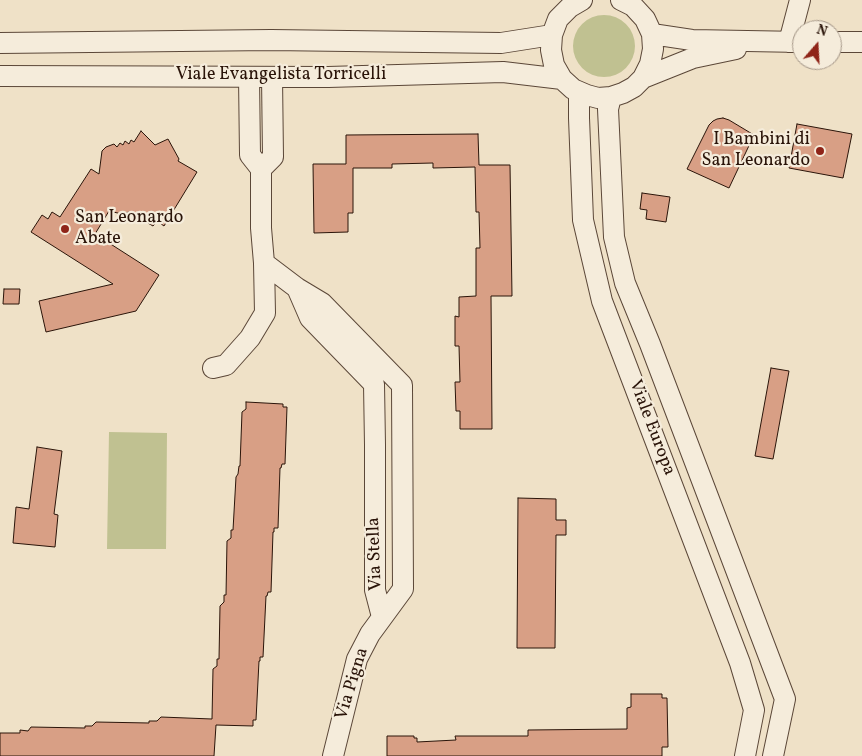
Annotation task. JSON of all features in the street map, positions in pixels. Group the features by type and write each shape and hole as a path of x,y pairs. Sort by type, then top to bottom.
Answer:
{"street":[{"path":"582,0 570,7 558,19 552,35 551,50 554,65 562,79 573,89 598,98 611,97 634,87 643,78 650,64 653,50 652,34 645,19 633,6 622,0"},
{"path":"788,42 800,0"},
{"path":"652,34 692,40 788,42"},
{"name":"Viale Evangelista Torricelli","path":"0,43 271,40 502,43 552,35"},
{"path":"643,78 694,58 788,42"},
{"path":"842,42 862,42"},
{"name":"Viale Evangelista Torricelli","path":"0,76 328,77 503,72 562,79"},
{"path":"249,77 250,156 262,169"},
{"path":"213,368 226,365 250,338 265,312 261,228 262,169 273,157 272,77"},
{"name":"Viale Europa","path":"579,92 578,118 583,220 602,301 740,663 754,710 745,756"},
{"name":"Viale Europa","path":"611,97 608,114 614,237 625,283 785,699 774,756"},
{"name":"Via Stella","path":"264,262 297,288 322,302 402,385 402,589 382,617"},
{"name":"Via Stella","path":"297,288 310,318 374,384 376,445 375,590 382,617"},
{"name":"Via Pigna","path":"333,756 357,660 370,634 382,617"}],"green space":[{"path":"598,15 610,15 626,24 633,34 635,46 633,58 626,68 610,77 598,77 587,72 578,63 573,52 573,40 578,29 587,20"},
{"path":"109,432 167,433 166,549 107,549"}],"building":[{"path":"723,118 754,135 729,188 687,169 709,125 717,119"},
{"name":"I Bambini di San Leonardo","path":"797,124 852,134 843,178 789,168"},
{"name":"San Leonardo Abate","path":"141,131 155,145 168,139 179,159 178,161 197,172 164,226 157,221 153,226 129,212 122,214 109,211 95,234 159,275 136,311 46,332 39,301 113,284 31,232 42,215 48,219 52,212 60,217 91,169 99,174 102,151 106,147 114,144 117,147 120,143 123,145 125,141 129,144 131,140 134,142"},
{"path":"478,134 479,165 510,165 512,296 491,296 492,429 460,429 460,411 456,411 455,382 460,382 459,346 455,346 455,316 459,317 459,297 476,296 476,248 480,248 479,212 476,212 475,167 433,168 433,163 392,164 392,168 353,168 353,213 348,213 348,232 314,233 313,164 346,164 346,135"},
{"path":"642,193 670,197 666,222 646,219 647,210 640,209"},
{"path":"4,289 20,289 19,304 3,304"},
{"path":"771,368 789,371 773,459 755,456"},
{"path":"246,402 283,404 283,407 287,407 285,464 282,464 280,468 278,528 274,528 273,532 271,592 268,592 266,596 263,657 260,657 259,661 256,720 253,720 253,726 216,725 214,756 0,756 0,733 20,733 20,730 28,731 31,727 85,728 85,726 92,726 96,722 149,723 149,721 157,721 161,717 212,719 213,669 217,666 217,659 219,659 220,606 224,602 224,595 226,595 227,541 231,538 231,530 233,530 236,477 240,466 242,412 246,409"},
{"path":"37,447 62,451 54,514 58,515 55,547 13,543 16,507 29,509"},
{"path":"518,498 556,499 556,520 566,520 566,535 556,535 555,648 517,648"},
{"path":"631,694 662,694 662,698 667,698 668,747 662,747 662,756 387,756 387,736 414,736 414,738 417,738 417,742 456,740 455,736 528,736 528,730 627,729 627,708 631,707"}],"place":[{"name":"I Bambini di San Leonardo","path":"820,151"},
{"name":"San Leonardo Abate","path":"65,229"}]}
